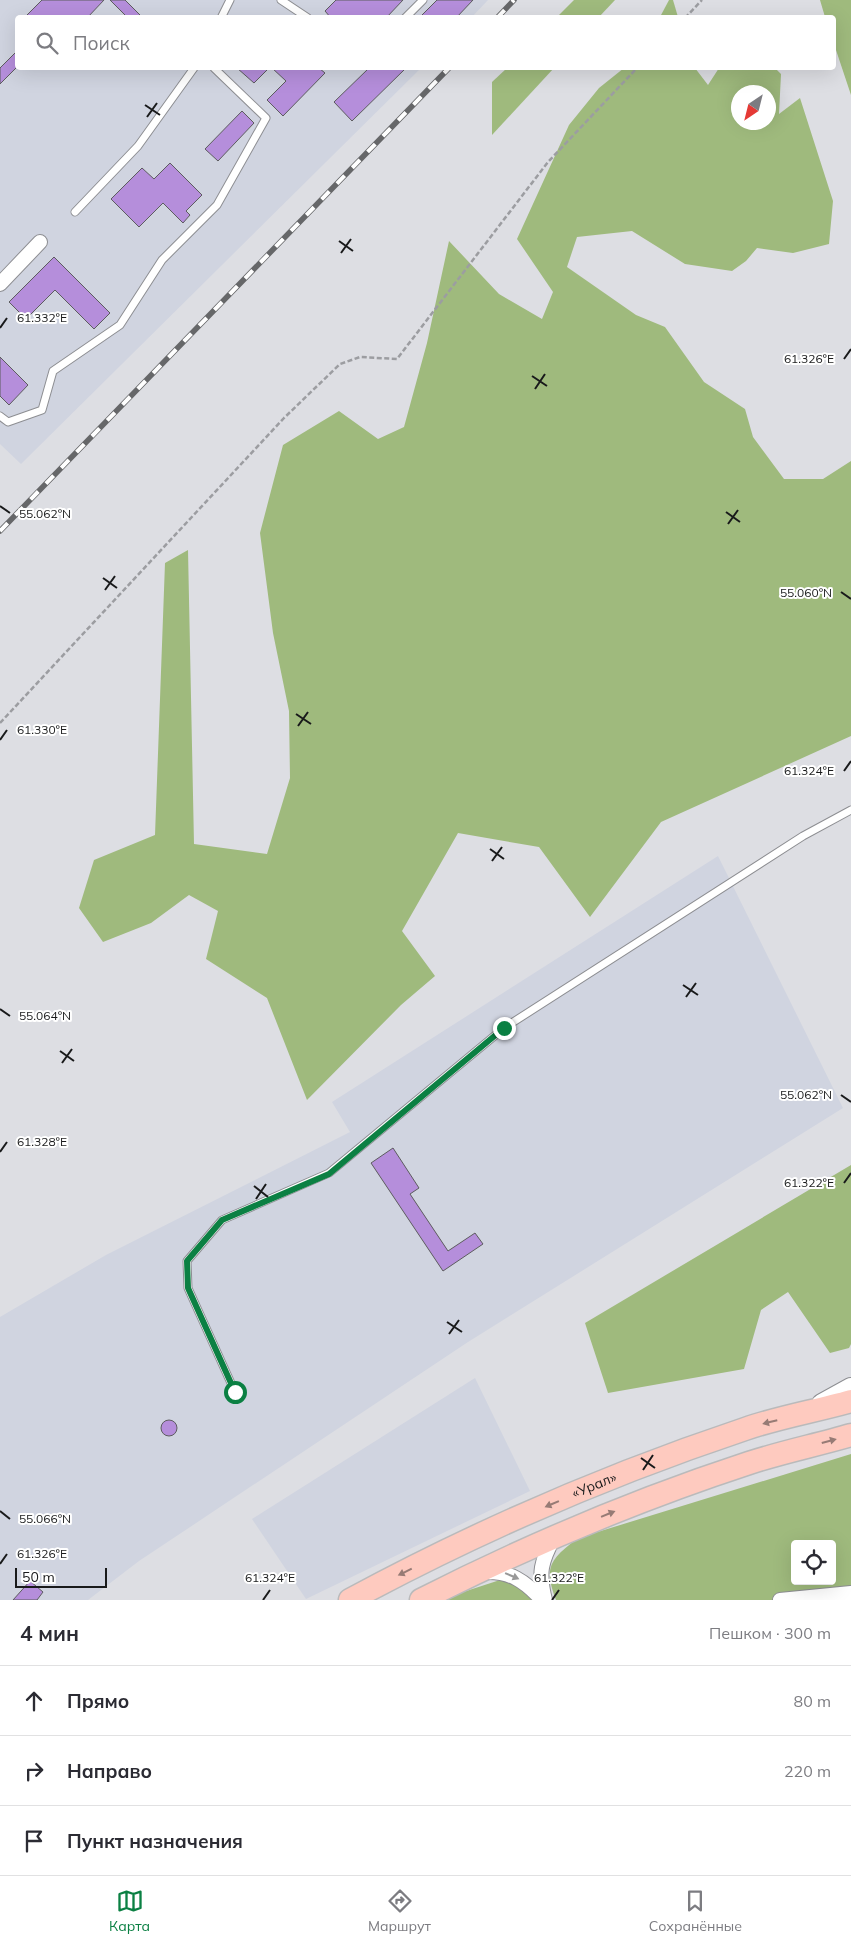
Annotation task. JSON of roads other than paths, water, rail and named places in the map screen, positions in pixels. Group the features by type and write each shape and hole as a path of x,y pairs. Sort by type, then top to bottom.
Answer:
{"main road":[{"path":"806,1413 851,1388"},
{"name":"«Урал»","path":"350,1600 493,1528 617,1476 746,1428 851,1401"},
{"path":"421,1600 474,1573 555,1536 628,1506 750,1462 851,1435"}],"street":[{"path":"0,284 40,242"},
{"path":"543,1600 540,1569 544,1555 555,1536"},
{"path":"474,1573 500,1572 516,1577 531,1587 543,1600"},
{"path":"780,1600 851,1594"}],"lane":[{"path":"222,15 230,0"},
{"path":"281,0 304,15"},
{"path":"408,15 423,0"},
{"path":"75,212 138,146 193,70"},
{"path":"0,416 8,422 42,410 53,371 120,325 162,260 217,204 266,118 216,70"},
{"path":"235,1392 188,1288 187,1261 222,1220 329,1174 504,1028 803,836 851,810"}],"railway":[{"path":"500,15 514,0"},
{"path":"0,531 447,70"}]}
